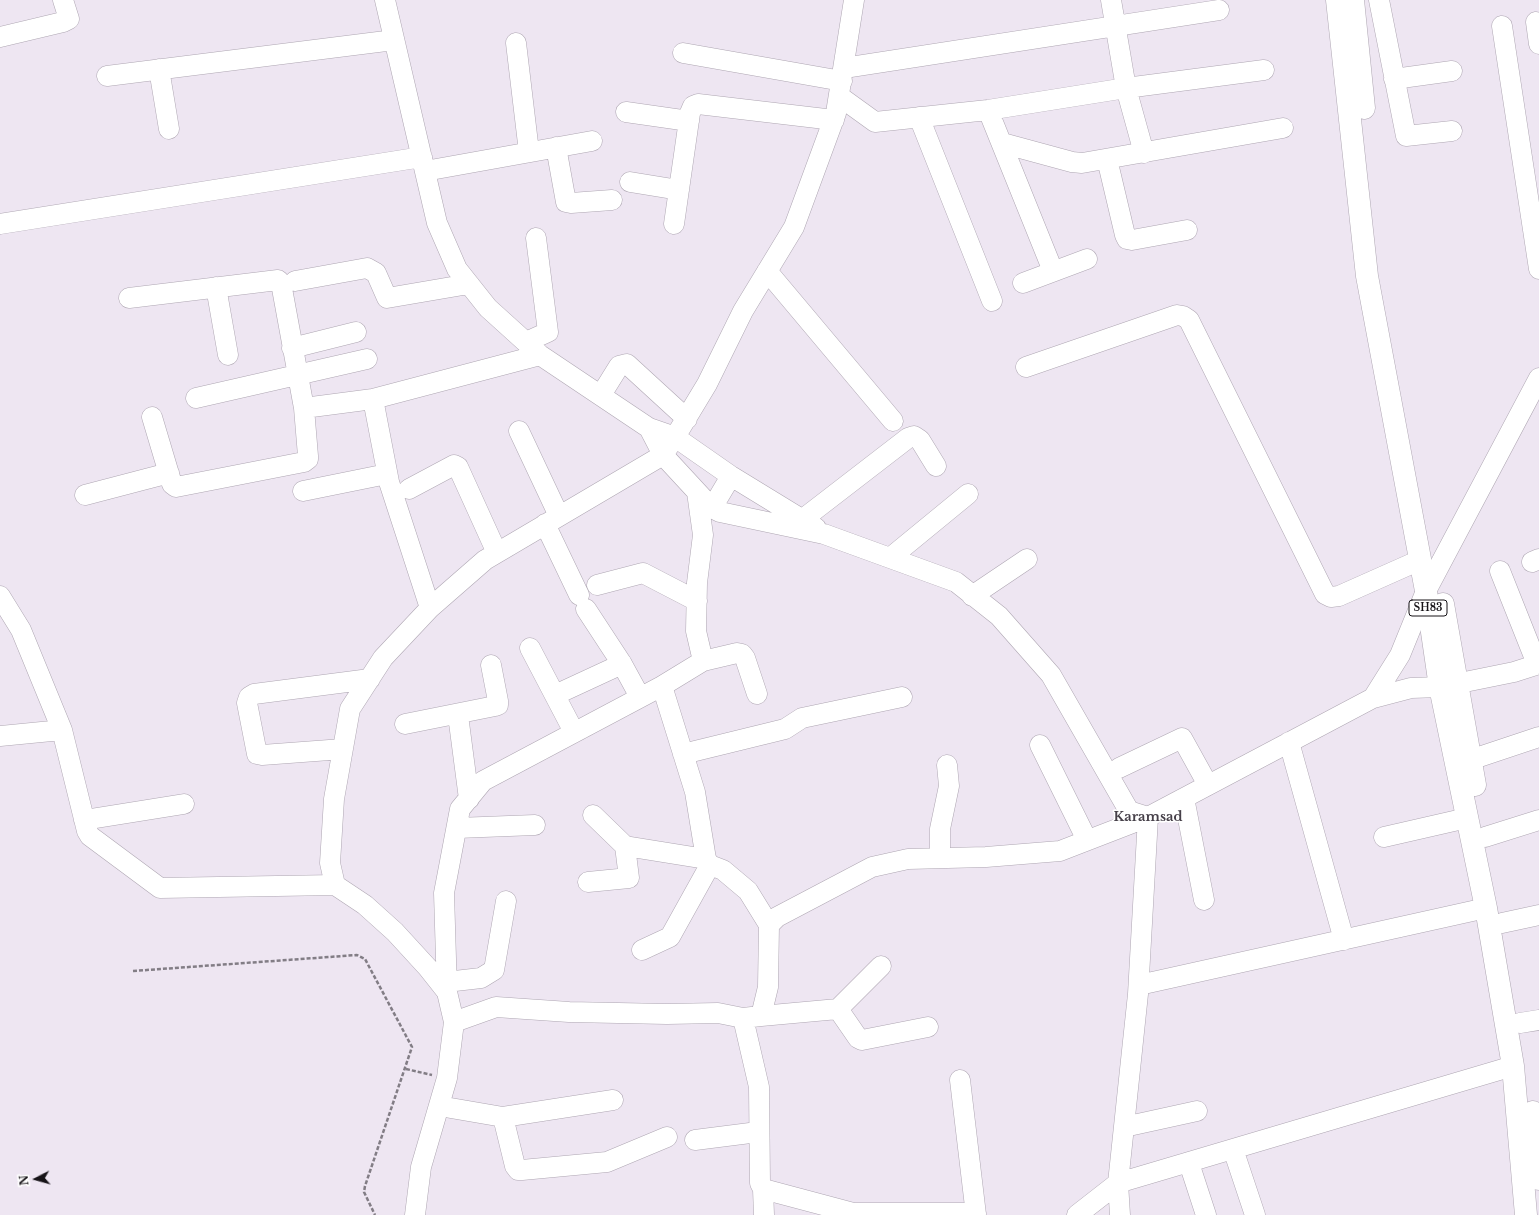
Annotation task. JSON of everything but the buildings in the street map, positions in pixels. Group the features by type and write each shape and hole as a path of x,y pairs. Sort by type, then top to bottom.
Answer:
{"main road":[{"name":"SH83","path":"1352,1 1367,276 1428,565 1448,685 1467,818 1494,916 1530,1021 1528,1066 1539,1179"},
{"name":"SH83","path":"1428,565 1426,591 1448,685 1470,760 1485,836 1513,1066 1526,1215"}],"street":[{"path":"0,37 63,22 69,18 63,0"},
{"path":"385,0 437,224 457,269 488,308 533,348 650,428 675,438 731,476 803,519 824,534"},
{"path":"336,885 330,863 334,799 350,709 383,658 430,608 485,560 663,454 675,438 707,384 743,311 794,227 834,120 842,82 854,0"},
{"path":"1111,0 1126,88 1144,153"},
{"path":"1379,0 1406,136 1452,131"},
{"path":"683,53 842,82 1116,26 1219,10"},
{"path":"1536,22 1539,44"},
{"path":"1502,26 1533,190 1539,269"},
{"path":"106,76 394,40"},
{"path":"516,43 529,152"},
{"path":"159,69 169,129"},
{"path":"842,82 875,122 988,110 1126,88 1264,70"},
{"path":"1394,79 1452,71"},
{"path":"674,224 689,121 693,106 698,104 834,120"},
{"path":"988,110 1053,271"},
{"path":"626,112 689,121"},
{"path":"919,117 992,301"},
{"path":"1002,143 1072,162 1082,163 1283,128"},
{"path":"0,224 423,164 529,152 592,141"},
{"path":"556,147 566,202 571,203 612,200"},
{"path":"1107,159 1127,239 1132,240 1187,230"},
{"path":"630,182 679,190"},
{"path":"304,408 373,399 533,348 548,332 536,238"},
{"path":"1023,284 1087,259"},
{"path":"295,281 367,268 376,273 388,298 469,284"},
{"path":"767,271 893,421"},
{"path":"129,298 278,280 281,283 304,408 308,459 304,462 176,487 172,484 152,417"},
{"path":"216,287 228,355"},
{"path":"1026,367 1177,315 1184,316 1189,320 1324,594 1330,597 1339,596 1428,565 1539,378"},
{"path":"292,348 356,332"},
{"path":"196,398 367,359"},
{"path":"601,395 619,366 627,364 686,419"},
{"path":"373,399 387,474 430,608"},
{"path":"650,428 663,454 712,508 824,534 956,582 999,616 1051,675 1129,811 1148,817"},
{"path":"519,431 583,602 622,664 640,697"},
{"path":"803,519 908,438 914,436 920,440 936,466"},
{"path":"409,488 449,466 454,465 458,467 497,553"},
{"path":"85,495 169,473"},
{"path":"304,491 387,474"},
{"path":"712,508 731,476"},
{"path":"737,515 750,487"},
{"path":"697,492 703,535 697,583 696,631 703,661"},
{"path":"890,558 968,494"},
{"path":"972,596 1027,559"},
{"path":"769,925 777,917 872,867 908,859 1060,851 1148,817 1374,698 1411,688 1448,685 1514,672 1538,664 1500,571"},
{"path":"597,585 643,573 696,601"},
{"path":"1374,698 1400,655 1426,591"},
{"path":"0,596 21,630 58,730 90,836 160,888 336,885 365,906 395,932 447,987"},
{"path":"530,648 574,732"},
{"path":"415,1215 421,1167 447,1078 454,1022 447,987 444,893 460,809 483,781 662,686 703,661 737,653 742,654 745,658 757,694"},
{"path":"555,695 622,664"},
{"path":"405,724 458,715 498,705 491,665"},
{"path":"343,749 262,755 257,754 247,703 249,697 254,694 370,678"},
{"path":"642,950 670,937 708,862 695,792 662,686"},
{"path":"683,754 785,729 802,718 902,697"},
{"path":"458,715 469,799"},
{"path":"0,736 58,730"},
{"path":"1470,760 1539,737"},
{"path":"1120,768 1182,738 1208,785"},
{"path":"1289,742 1344,940"},
{"path":"1040,745 1087,840"},
{"path":"940,858 940,829 949,786 947,764"},
{"path":"1184,798 1204,900"},
{"path":"84,820 184,804"},
{"path":"593,814 625,846 708,862 723,870 748,891 769,925 768,987 752,1017 759,1088 758,1132 760,1183 763,1189 764,1215"},
{"path":"1120,1215 1118,1183 1139,985 1148,817"},
{"path":"1384,837 1467,818"},
{"path":"1485,836 1539,820"},
{"path":"457,828 535,825"},
{"path":"588,882 629,878 625,846"},
{"path":"447,987 481,978 494,970 506,901"},
{"path":"1139,985 1344,940 1494,916 1539,915"},
{"path":"454,1022 496,1007 569,1012 667,1014 718,1013 752,1017 838,1009 881,966"},
{"path":"838,1009 858,1038 862,1040 928,1028"},
{"path":"1077,1215 1118,1183 1513,1066"},
{"path":"763,1189 843,1211 874,1214 976,1214 960,1080"},
{"path":"439,1106 503,1117 613,1100"},
{"path":"1124,1127 1197,1111"},
{"path":"503,1117 515,1166 518,1170 607,1162 667,1137"},
{"path":"695,1140 758,1132"},
{"path":"1233,1149 1255,1215"},
{"path":"1189,1163 1206,1215"}],"path":[{"path":"133,971 357,955 362,956 411,1042 412,1047 406,1069 365,1186 364,1192 375,1215"},
{"path":"406,1069 447,1078"}],"district":[{"name":"Karamsad","path":"1148,817"}]}
